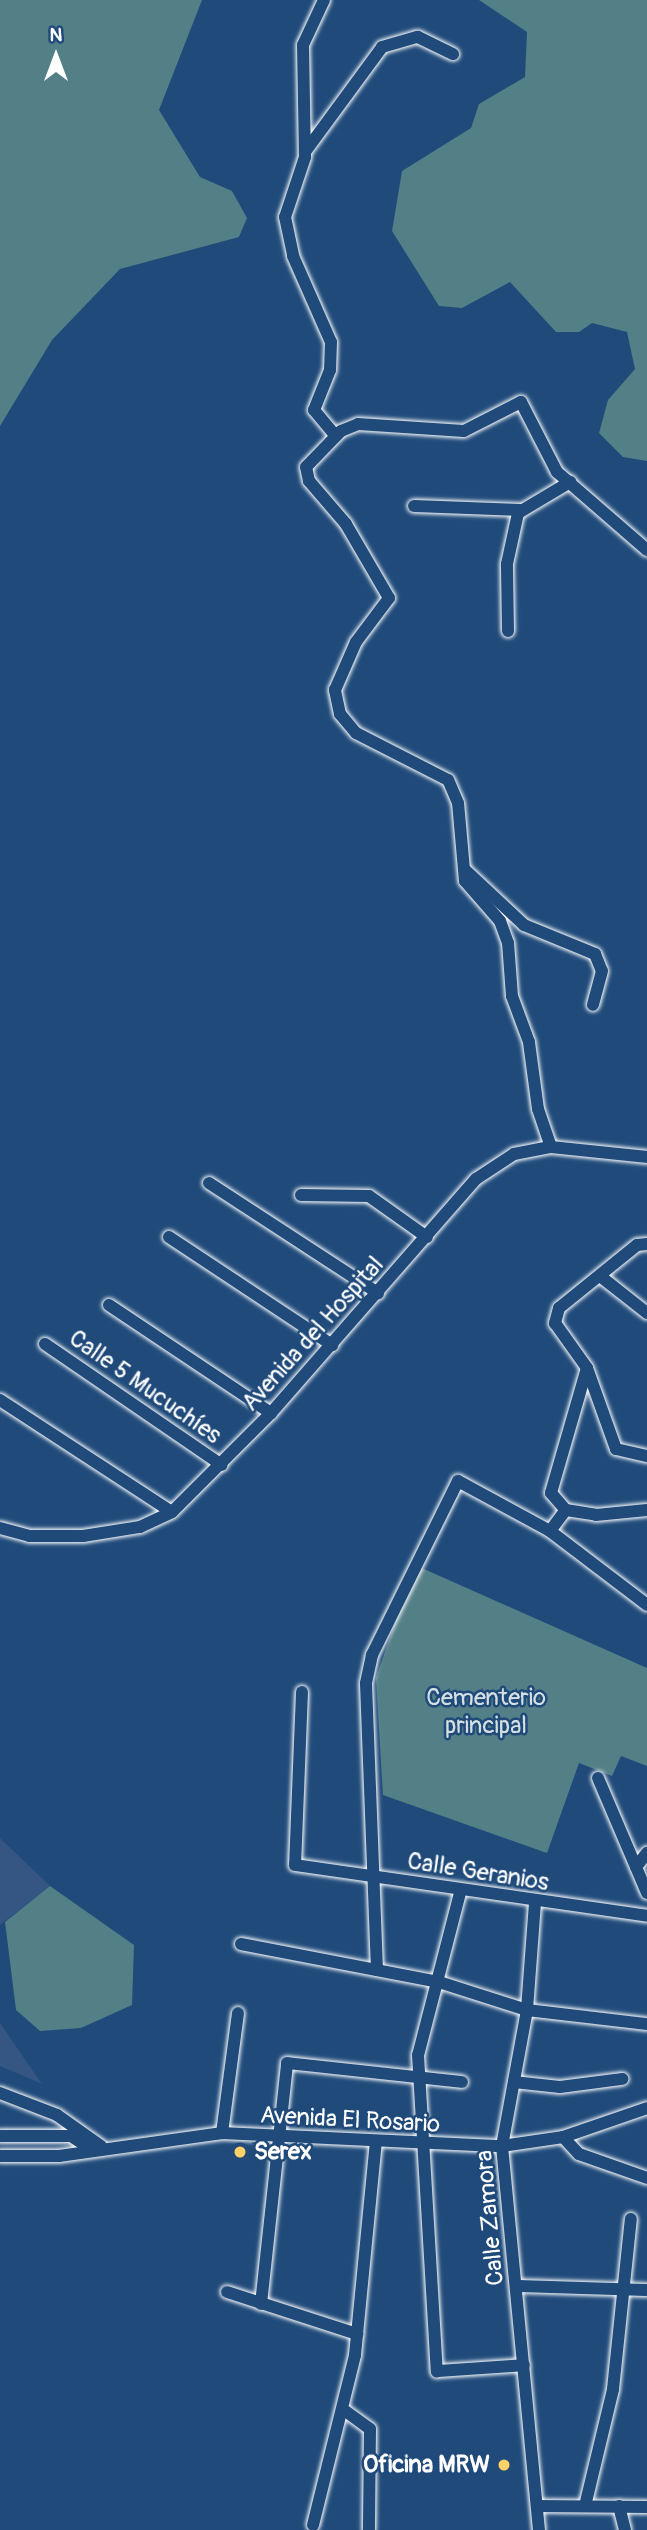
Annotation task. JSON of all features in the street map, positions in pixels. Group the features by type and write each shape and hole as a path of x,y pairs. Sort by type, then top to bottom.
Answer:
{"street":[{"path":"305,152 303,45 324,0"},
{"path":"336,436 314,410 330,370 331,342 286,228 289,195 305,152 382,47 418,37 453,54"},
{"path":"551,1147 538,1109 529,1042 512,996 508,943 462,867 458,803 447,780 356,733 340,714 335,690 356,642 389,598 346,524 306,474 336,436 376,421 464,431 521,402 557,472 647,550"},
{"path":"414,506 521,510 570,482"},
{"path":"508,631 507,564 521,510"},
{"path":"462,867 524,925 595,954 602,971 593,1005"},
{"name":"Avenida del Hospital","path":"0,1528 83,1536 140,1527 172,1512 222,1465 271,1413 476,1180 514,1154 551,1147 647,1157"},
{"path":"209,1183 378,1293"},
{"path":"301,1195 369,1196 427,1237"},
{"path":"169,1237 332,1345"},
{"path":"647,1244 600,1276 555,1314 564,1340 587,1368 616,1449 647,1456"},
{"path":"600,1276 647,1313"},
{"path":"109,1305 271,1413"},
{"name":"Calle 5 Mucuchíes","path":"45,1344 222,1465"},
{"path":"587,1368 551,1493 566,1510 596,1515 647,1510"},
{"path":"0,1400 172,1512"},
{"path":"376,1970 366,1683 372,1655 458,1481 550,1531 647,1605"},
{"path":"550,1531 566,1510"},
{"name":"Calle Geranios","path":"302,1692 291,1859 302,1868 374,1876 460,1893 647,1916"},
{"path":"598,1778 647,1893"},
{"path":"636,1867 647,1853"},
{"path":"460,1893 418,2077 437,2371 524,2365"},
{"name":"Calle Zamora","path":"535,1903 527,2010 502,2146 539,2530"},
{"path":"241,1944 439,1982 527,2010 647,2024"},
{"path":"222,2133 238,2013"},
{"path":"261,2304 287,2063 462,2082"},
{"path":"514,2082 560,2087 622,2079"},
{"path":"0,2093 57,2115 102,2146"},
{"name":"Avenida El Rosario","path":"0,2156 59,2156 88,2147 222,2133 423,2146 502,2146 563,2137 647,2108"},
{"name":"Avenida El Rosario","path":"0,2136 71,2136 88,2147"},
{"path":"563,2137 579,2154 647,2178"},
{"path":"313,2525 344,2410 357,2334 376,2141"},
{"path":"585,2506 613,2389 627,2288 631,2219"},
{"path":"517,2286 647,2290"},
{"path":"228,2292 357,2334"},
{"path":"344,2410 370,2429 369,2530"},
{"path":"537,2506 647,2507"},
{"path":"620,2506 625,2530"}],"shaded area":[{"path":"0,1838 50,1886 0,1925"},
{"path":"0,2023 42,2084 0,2066"}],"green space":[{"path":"0,0 202,0 159,110 200,177 232,191 247,218 239,237 120,269 52,340 0,426"},
{"path":"479,0 647,0 647,461 623,457 599,433 608,400 635,369 627,332 592,323 579,332 556,332 510,282 462,308 439,306 392,231 402,171 471,128 479,104 525,77 527,32"},
{"name":"Cementerio principal","path":"415,1565 647,1668 647,1766 621,1756 612,1776 579,1763 547,1853 383,1795 376,1678"},
{"path":"50,1886 134,1945 132,2005 81,2028 40,2031 16,2010 5,1922"}],"place":[{"name":"Serex","path":"240,2152"},
{"name":"Oficina MRW","path":"504,2465"}]}
